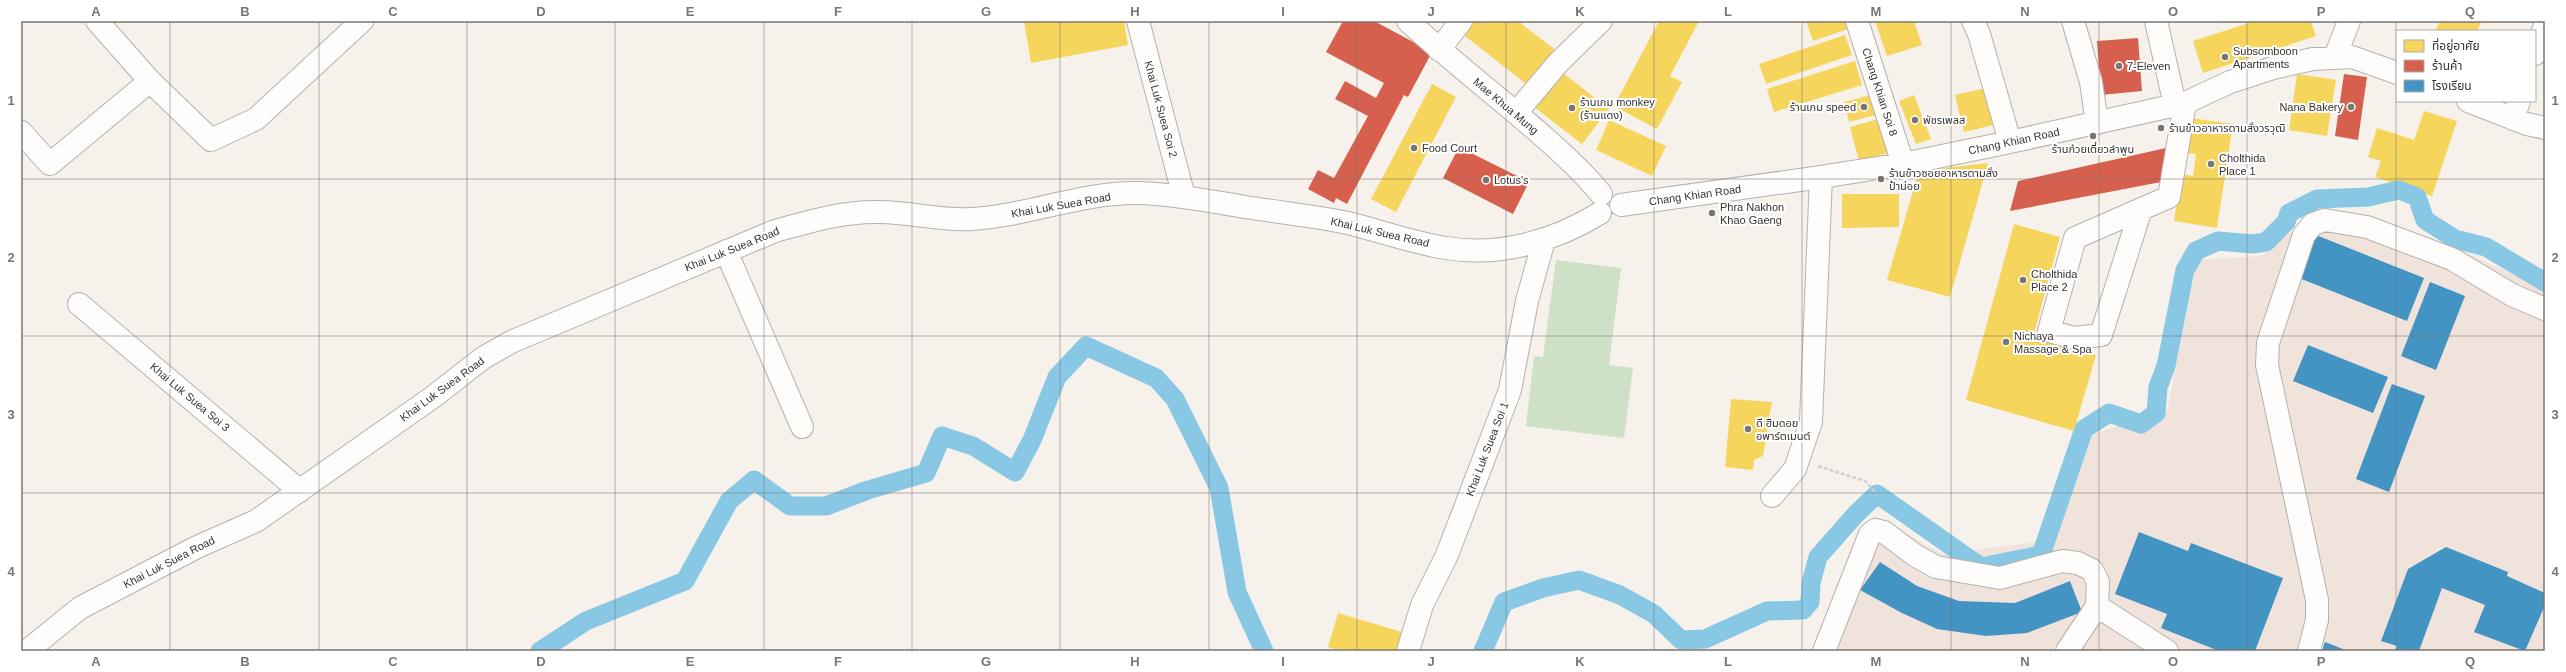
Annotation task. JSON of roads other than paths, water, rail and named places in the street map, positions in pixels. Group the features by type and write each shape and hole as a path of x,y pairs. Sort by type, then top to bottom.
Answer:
{"street":[{"path":"97,21 150,81 211,140 256,119 353,24"},
{"name":"Khai Luk Suea Soi 2","path":"1138,21 1184,197"},
{"name":"Mae Khua Mung","path":"1408,21 1439,50 1516,113 1587,176 1600,204"},
{"path":"1439,50 1461,21"},
{"path":"1516,113 1558,63 1601,21"},
{"name":"Chang Khian Soi 8","path":"1857,21 1903,164"},
{"path":"1973,21 1979,34 2010,142"},
{"path":"2073,21 2091,82 2097,123"},
{"path":"2141,209 2101,335 2074,338 2049,331 2075,238 2169,196 2180,104 2156,21"},
{"path":"2335,57 2340,21"},
{"path":"2335,57 2349,21"},
{"path":"2536,51 2545,25"},
{"name":"Chang Khian Road","path":"1600,204 1607,192 1616,194 1621,205 1903,164 2180,104 2230,82 2273,68 2335,57 2352,57 2396,73"},
{"path":"21,132 50,164 150,81"},
{"path":"2473,102 2516,110 2545,128"},
{"path":"1772,496 1795,469 1811,422 1821,177"},
{"name":"Khai Luk Suea Road","path":"27,651 80,608 197,547 256,520 300,491 484,358 511,342 775,231 818,219 877,212 969,220 1098,196 1137,193 1184,197 1346,223 1446,248 1500,249 1544,240 1577,227 1600,204"},
{"path":"2308,651 2317,620 2317,600 2268,366 2268,343 2304,235 2313,224 2325,220 2367,227 2452,259 2512,295 2545,309"},
{"name":"Khai Luk Suea Soi 1","path":"1408,651 1422,605 1446,555 1510,390 1527,301 1544,240"},
{"path":"726,251 802,426"},
{"name":"Khai Luk Suea Soi 3","path":"79,304 300,491"},
{"path":"1824,651 1870,534 1875,530 1884,532 1916,556 1936,567 2000,578 2062,561 2078,563 2092,570 2098,582 2097,606 2067,651"},
{"path":"2097,606 2167,651"}],"waterway":[{"path":"1483,651 1504,602 1543,588 1579,580 1620,595 1654,614 1681,640 1705,639 1767,611 1803,610 1810,602 1811,583 1818,557 1856,514 1877,494 1981,567 2041,555 2084,429 2109,413 2141,424 2156,413 2158,387 2166,366 2185,270 2196,251 2218,241 2252,244 2266,242 2286,222 2289,213 2317,199 2368,197 2399,190 2417,197 2425,220 2455,239 2486,247 2545,282"},
{"path":"540,651 586,621 685,581 729,501 754,480 790,506 826,506 868,490 926,473 942,436 973,446 1015,472 1032,440 1057,377 1086,346 1156,378 1175,399 1219,488 1237,592 1264,651"}],"place":[{"name":"Subsomboon Apartments","path":"2225,57"},
{"name":"7-Eleven","path":"2119,66"},
{"name":"ร้านเกม speed","path":"1864,107"},
{"name":"Nana Bakery","path":"2351,107"},
{"name":"ร้านเกม monkey (ร้านแดง)","path":"1572,108"},
{"name":"พัชรเพลส","path":"1915,120"},
{"name":"ร้านข้าวอาหารตามสั่งวรวุฒิ","path":"2161,128"},
{"name":"ร้านก๋วยเตี๋ยวลำพูน","path":"2093,136"},
{"name":"Food Court","path":"1414,148"},
{"name":"Cholthida Place 1","path":"2211,164"},
{"name":"ร้านข้าวซอยอาหารตามสั่ง ป้าน่อย","path":"1881,179"},
{"name":"Lotus's","path":"1486,180"},
{"name":"Phra Nakhon Khao Gaeng","path":"1712,213"},
{"name":"Cholthida Place 2","path":"2023,280"},
{"name":"Nichaya Massage & Spa","path":"2006,342"},
{"name":"ดี ฮิมดอย อพาร์ตเมนต์","path":"1748,429"}]}
